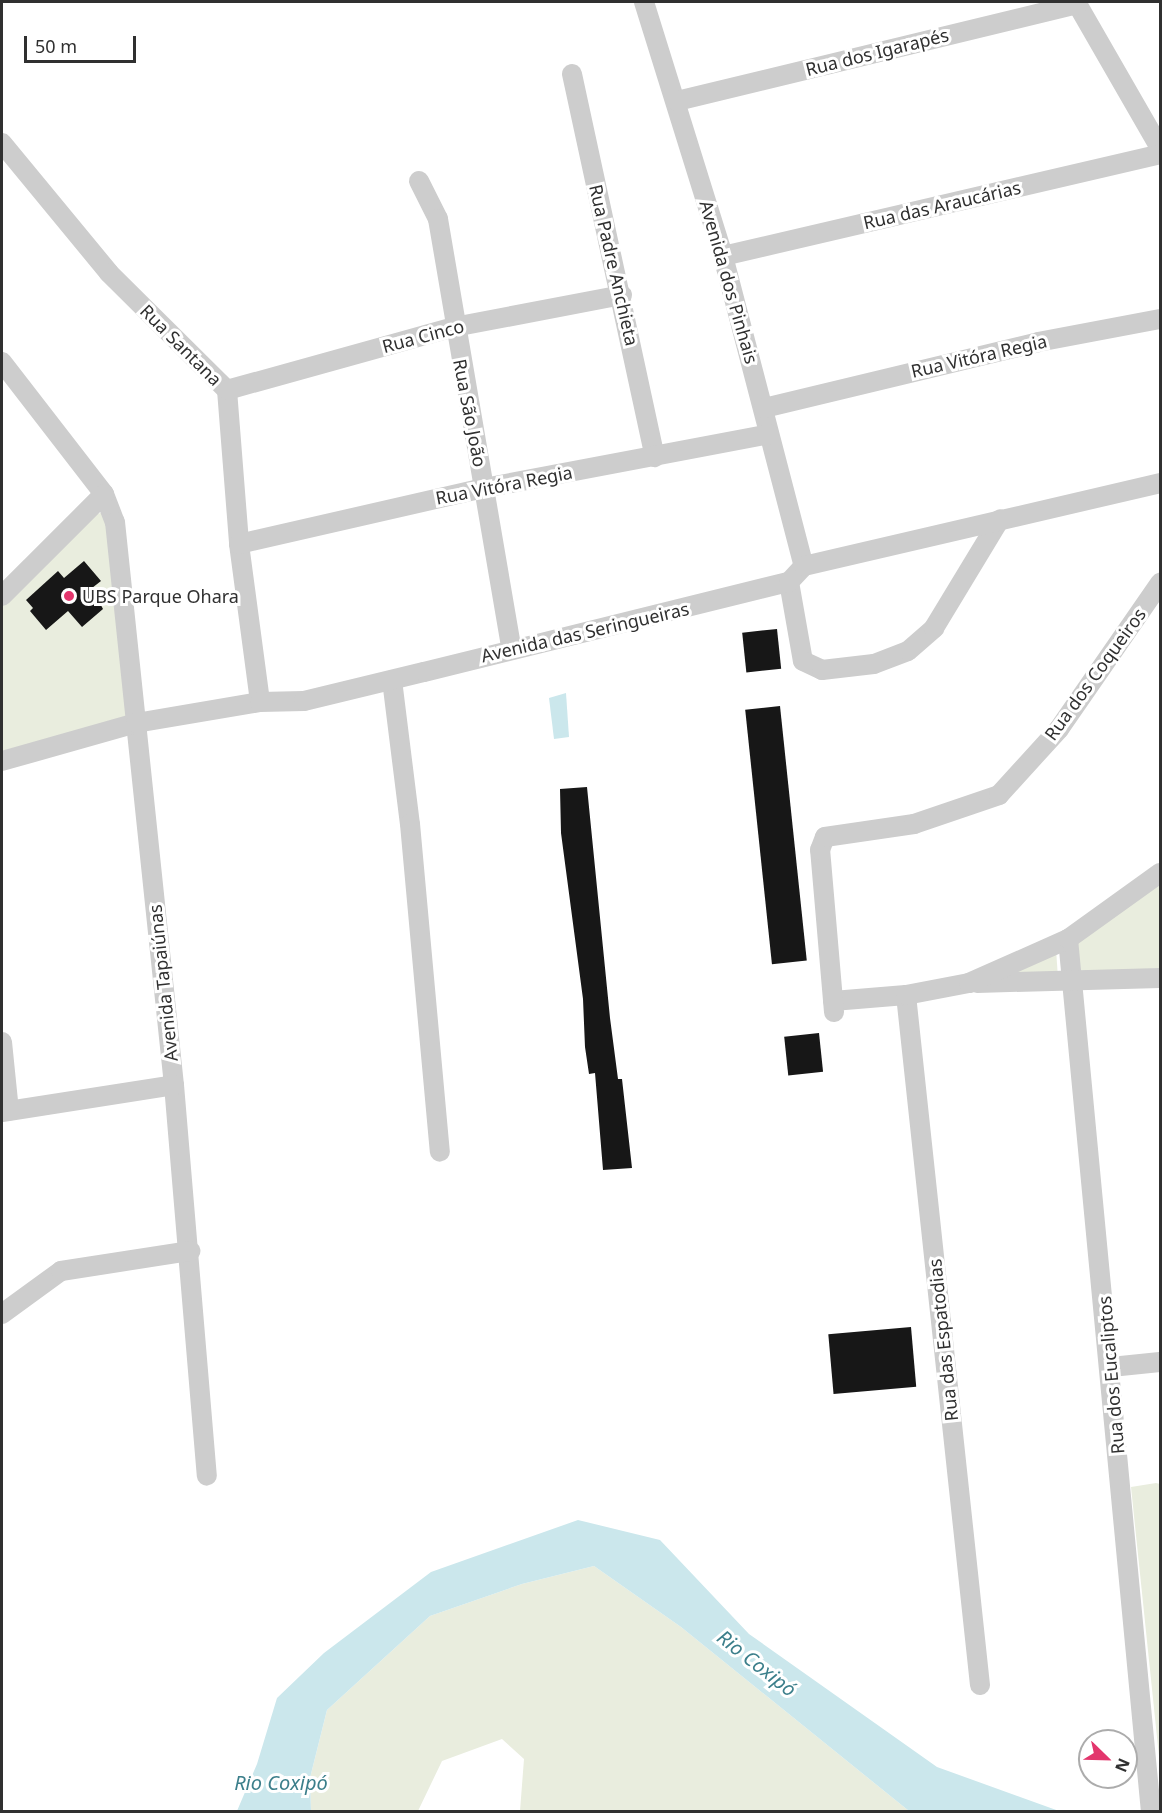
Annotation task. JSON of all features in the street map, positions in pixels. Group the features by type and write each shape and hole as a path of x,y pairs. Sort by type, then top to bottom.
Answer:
{"street":[{"name":"Avenida dos Pinhais","path":"644,2 677,101 723,256 804,566"},
{"name":"Rua dos Igarapés","path":"677,101 1077,3"},
{"path":"1077,3 1161,148"},
{"name":"Rua Padre Anchieta","path":"572,74 622,295 655,457"},
{"name":"Rua Santana","path":"2,143 109,273 227,390 239,544 260,702"},
{"name":"Rua das Araucárias","path":"723,256 1161,154"},
{"name":"Rua São João","path":"418,181 438,219 454,327 511,648"},
{"name":"Rua Cinco","path":"227,390 454,327 622,295"},
{"name":"Rua Vitóra Regia","path":"764,408 1038,342 1161,319"},
{"name":"Avenida Tapaiúnas","path":"2,362 104,494 115,522 174,1085 190,1251 207,1476"},
{"name":"Rua Vitóra Regia","path":"239,544 484,488 770,434"},
{"path":"1000,519 934,628 908,651 874,664 822,670 803,661 789,582 804,566 1000,519 1161,483"},
{"path":"2,596 104,494"},
{"name":"Avenida das Seringueiras","path":"2,761 136,723 260,702 304,701 511,648 789,582"},
{"name":"Rua dos Coqueiros","path":"906,995 833,1006 820,850 831,835 914,824 999,795 1059,729 1161,583"},
{"path":"392,680 410,824 440,1152"},
{"path":"969,983 1068,939 1161,873"},
{"name":"Rua dos Eucaliptos","path":"1068,939 1111,1367 1140,1714 1151,1812"},
{"path":"906,995 969,983 1071,983 1161,978"},
{"name":"Rua das Espatodias","path":"906,995 980,1685"},
{"path":"2,1042 5,1111 174,1085"},
{"path":"2,1314 60,1271 190,1251"},
{"path":"1111,1367 1161,1362"}],"shaded area":[{"path":"106,512 129,719 2,751 2,603 96,514"},
{"path":"1160,880 1160,968 1075,976 1073,942"},
{"path":"1056,949 1058,978 989,979"},
{"path":"1160,1484 1160,1766 1131,1487"},
{"path":"594,1566 681,1627 909,1811 520,1811 524,1759 502,1739 442,1761 418,1811 311,1812 310,1778 327,1710 430,1616 522,1584"}],"water":[{"path":"566,693 569,737 554,739 549,698"},
{"name":"Rio Coxipó","path":"578,1520 660,1540 749,1634 937,1767 1059,1811 909,1811 681,1627 594,1566 522,1584 430,1616 327,1710 310,1778 311,1811 237,1811 257,1764 277,1698 324,1653 431,1572"}],"building":[{"name":"UBS Parque Ohara","path":"84,561 101,581 92,588 103,609 82,627 68,611 46,630 30,611 33,608 26,600 58,571 64,578"},
{"path":"777,629 781,669 746,672 742,633"},
{"path":"780,706 807,961 772,964 745,710"},
{"path":"587,787 610,1018 618,1079 622,1079 632,1168 603,1170 595,1073 589,1074 585,1047 583,999 561,833 560,789"},
{"path":"819,1033 823,1072 788,1075 784,1037"},
{"path":"911,1327 916,1387 834,1394 828,1334"}],"place":[{"name":"UBS Parque Ohara","path":"69,596"}]}
